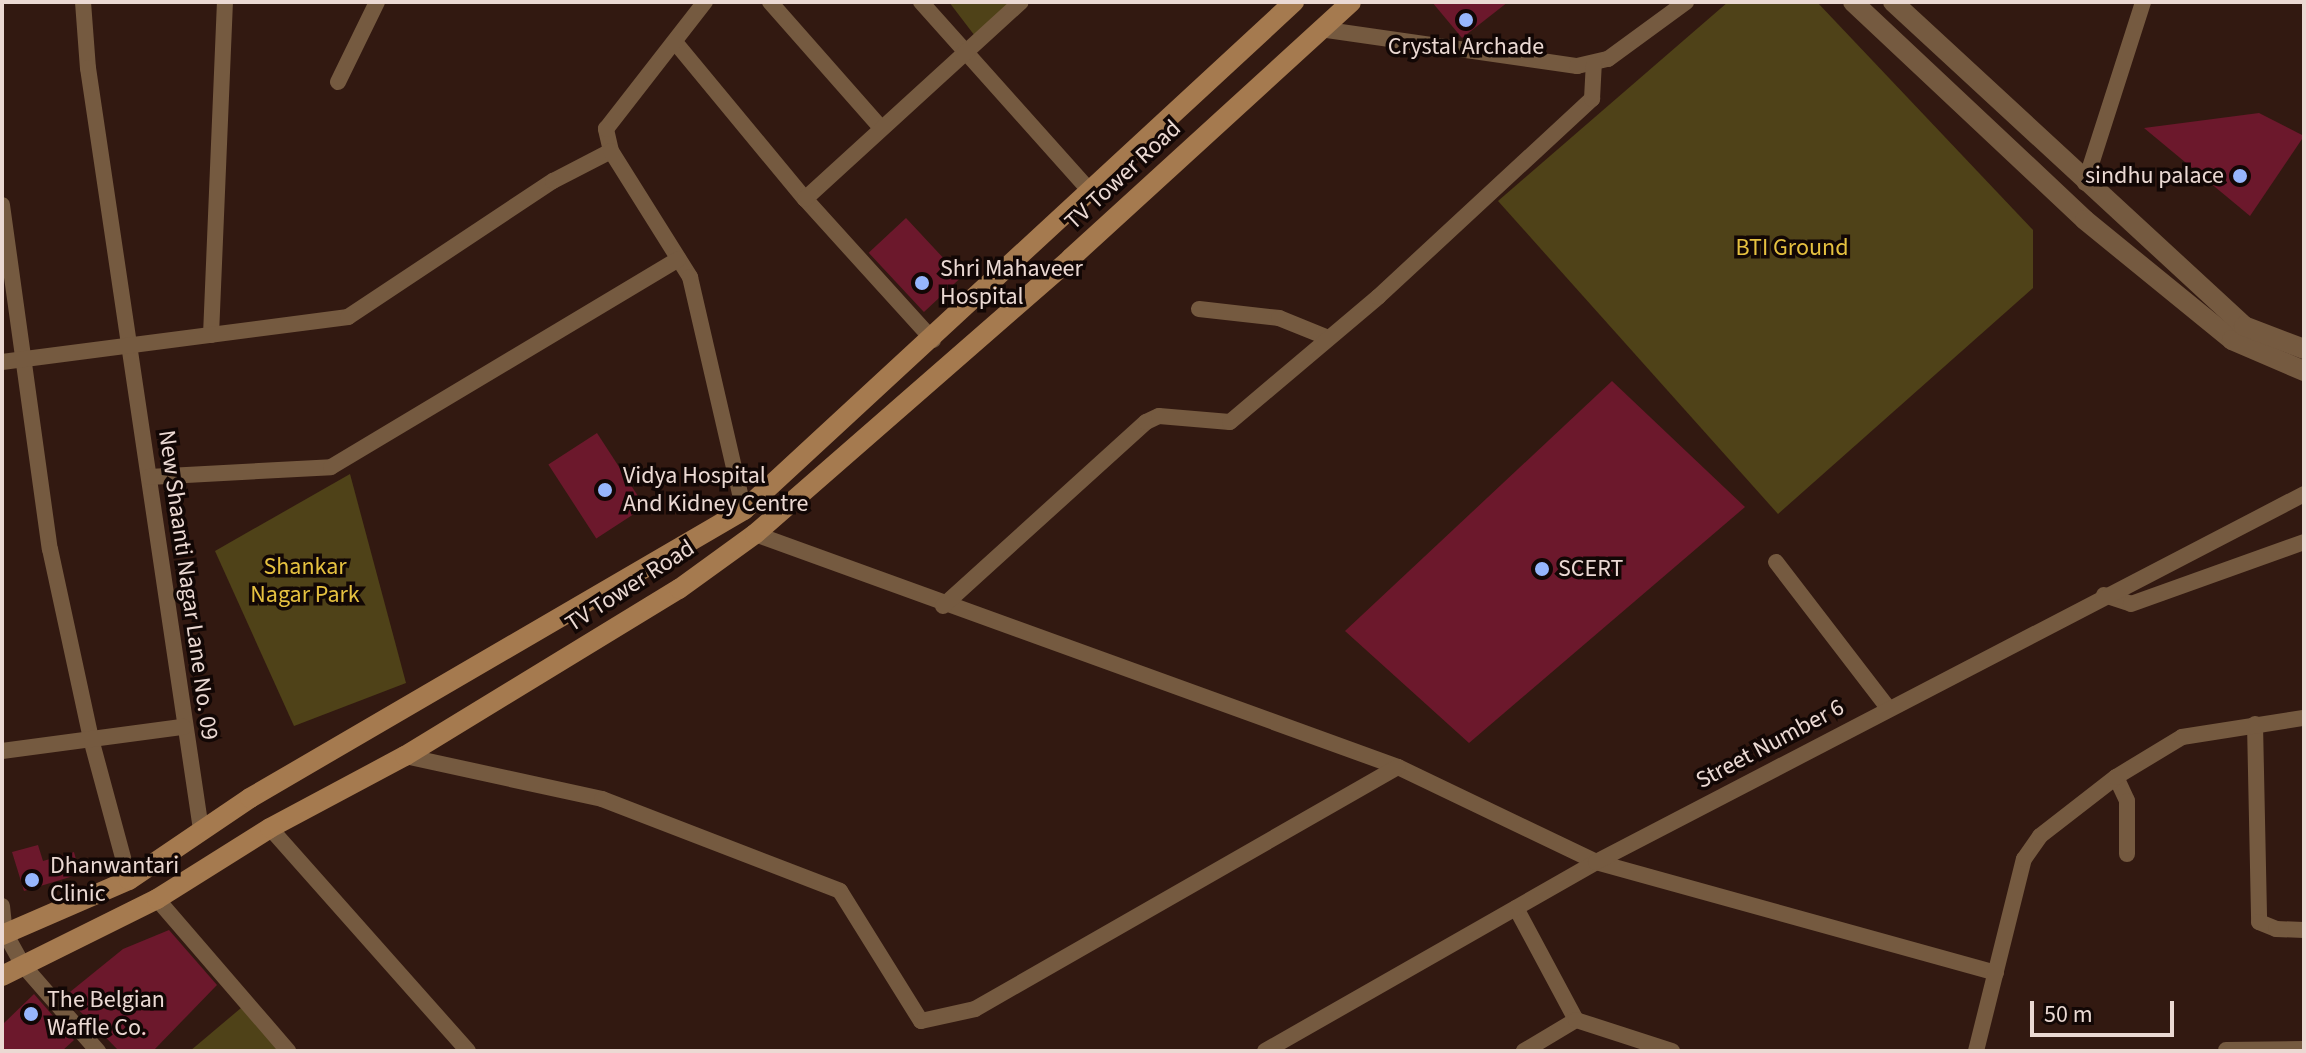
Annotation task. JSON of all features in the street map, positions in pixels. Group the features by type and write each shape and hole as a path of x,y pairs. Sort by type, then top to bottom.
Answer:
{"main road":[{"name":"TV Tower Road","path":"4,934 129,880 201,830 744,510 933,340 1294,2"},
{"name":"TV Tower Road","path":"2,976 157,899 270,828 405,756 679,589 755,534 1060,268 1351,2"}],"street":[{"name":"New Shaanti Nagar Lane No. 09","path":"83,2 183,727 201,830"},
{"path":"211,335 225,2"},
{"path":"338,82 377,2"},
{"path":"705,2 606,129 611,151 690,277 744,510"},
{"path":"770,2 881,128"},
{"path":"921,2 1091,192"},
{"path":"805,199 1021,2"},
{"path":"1320,29 1594,65 1644,38 1686,2"},
{"path":"1853,2 2085,220 2232,340 2304,371"},
{"path":"1893,2 2085,183 2244,326 2304,349"},
{"path":"2085,183 2143,2"},
{"path":"675,42 805,199 933,340"},
{"path":"1923,68 1943,48"},
{"path":"943,606 1146,422 1159,416 1230,422 1326,337 1378,297 1592,99 1594,65"},
{"path":"2,362 348,317 553,181 611,151"},
{"path":"2,205 27,359 50,549 91,739 129,880"},
{"path":"149,477 331,467 679,259"},
{"path":"1199,309 1279,318 1326,337"},
{"name":"Street Number 6","path":"1265,1051 1596,862 2104,595 2304,494"},
{"path":"755,534 943,606 1398,767 1596,862 1996,973"},
{"path":"2104,595 2131,604 2304,542"},
{"path":"1776,562 1888,708"},
{"path":"1976,1051 2024,859 2040,836 2116,777 2182,737 2304,718"},
{"path":"2255,724 2259,922 2276,929 2304,930"},
{"path":"2,751 183,727"},
{"path":"405,756 602,799 840,891 921,1021 975,1009 1398,767"},
{"path":"2116,777 2127,801 2127,854"},
{"path":"270,828 468,1051"},
{"path":"157,899 288,1051"},
{"path":"2,906 4,934 22,964 98,1051"},
{"path":"1516,908 1576,1020 1672,1051"},
{"path":"1524,1051 1576,1020"},
{"path":"1554,1051 1557,1032"},
{"path":"2226,1050 2304,1049"}],"green space":[{"path":"949,2 1026,2 978,40"},
{"name":"BTI Ground","path":"1728,2 1817,2 2033,230 2033,288 1778,514 1498,201"},
{"name":"Shankar Nagar Park","path":"350,474 406,683 294,726 215,551"},
{"path":"241,1008 288,1051 190,1051"}],"building":[{"name":"Crystal Archade","path":"1432,2 1508,2 1462,38"},
{"name":"sindhu palace","path":"2259,113 2304,136 2250,216 2144,128"},
{"path":"906,218 961,277 924,312 869,253"},
{"name":"SCERT","path":"1612,381 1745,507 1469,743 1345,631"},
{"path":"597,433 645,507 596,538 548,465"},
{"path":"38,845 43,861 74,852 80,874 24,891 12,852"},
{"path":"169,930 217,985 153,1051 119,1051 65,996 123,949"},
{"path":"34,994 74,1040 62,1051 2,1051 2,1025"}],"place":[{"name":"Crystal Archade","path":"1466,20"},
{"name":"sindhu palace","path":"2240,176"},
{"name":"Shri Mahaveer Hospital","path":"922,283"},
{"name":"Vidya Hospital And Kidney Centre","path":"605,490"},
{"name":"SCERT","path":"1542,569"},
{"name":"Dhanwantari Clinic","path":"32,880"},
{"name":"The Belgian Waffle Co.","path":"31,1014"}]}
